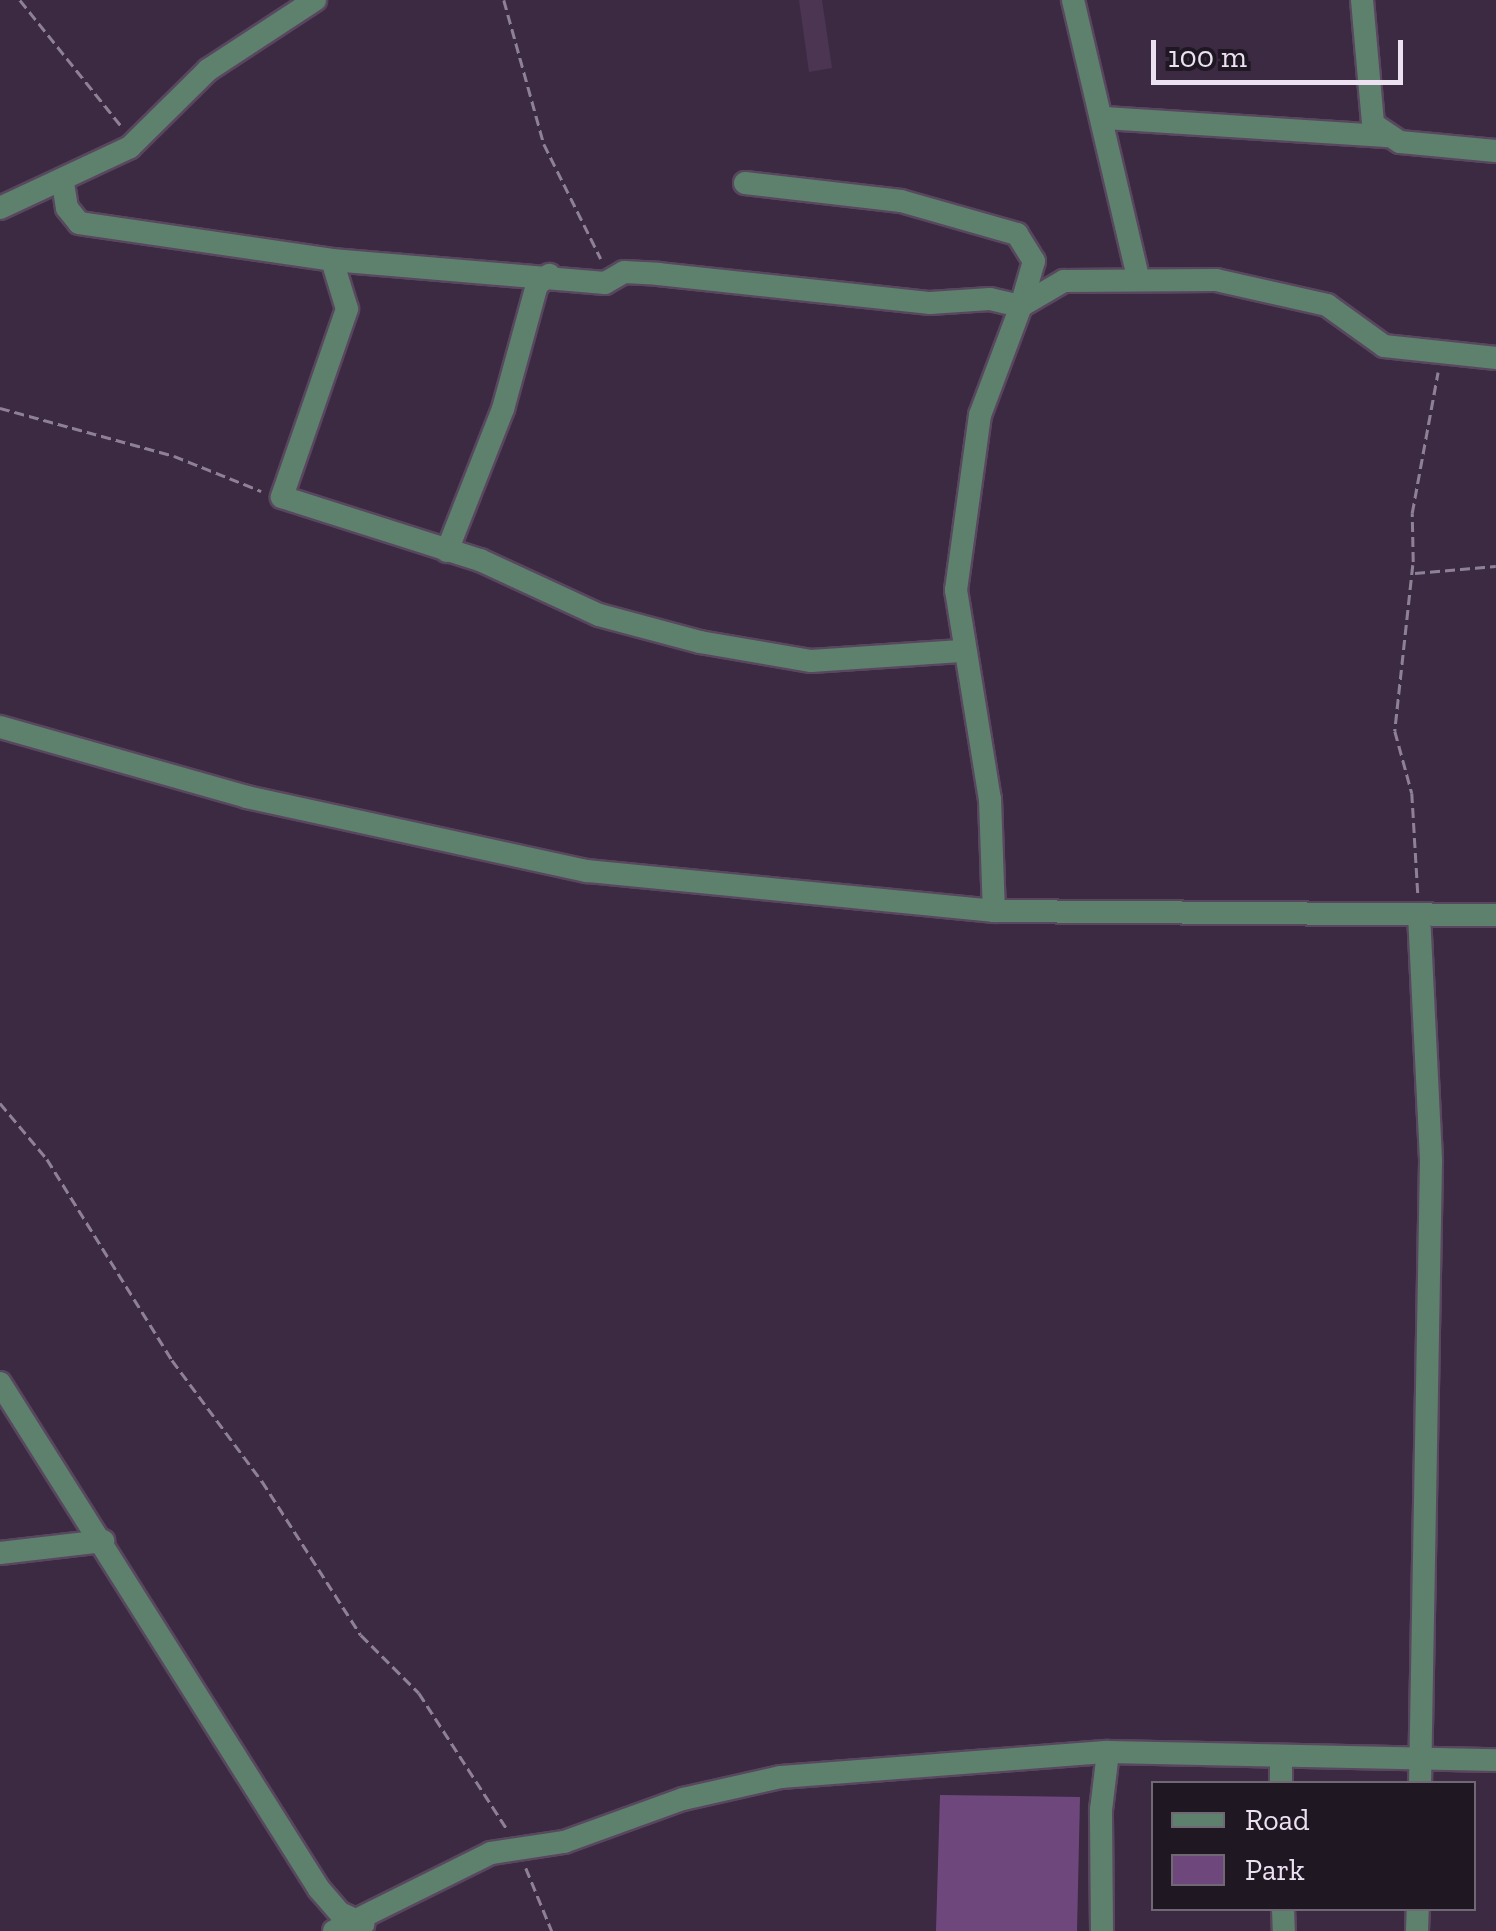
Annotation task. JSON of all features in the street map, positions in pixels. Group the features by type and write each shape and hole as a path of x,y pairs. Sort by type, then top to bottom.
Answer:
{"street":[{"path":"0,208 63,183 130,147 208,70 315,0"},
{"path":"1073,0 1105,118 1138,277"},
{"path":"1362,0 1366,99 1373,124 1385,136"},
{"path":"1105,118 1385,136 1496,151"},
{"path":"63,183 67,208 79,223 332,260 612,279 624,272 658,274 930,303 990,299 1021,306 1064,280 1138,277 1282,291 1327,305 1384,346 1441,356 1496,358"},
{"path":"745,183 916,204 1017,234 1034,261 978,430 956,590 961,651 990,799 994,911"},
{"path":"332,260 347,310 282,497 513,573 545,595 599,615 700,642 811,661 961,651"},
{"path":"447,551 503,409 537,286 549,274"},
{"path":"0,727 246,797 588,870 994,911 1496,915"},
{"path":"1419,914 1431,1162 1420,1781"},
{"path":"0,1383 319,1888 340,1913 365,1924"},
{"path":"0,1553 103,1542"},
{"path":"334,1931 365,1924 491,1853 564,1842 684,1799 782,1777 912,1763 1108,1752 1496,1760"},
{"path":"1102,1931 1101,1810 1108,1752"},
{"path":"1281,1756 1281,1781"}],"path":[{"path":"20,0 117,117 130,147"},
{"path":"504,0 561,189 612,279"},
{"path":"1441,356 1412,513 1413,573 1496,566"},
{"path":"0,408 174,456 282,497"},
{"path":"1413,565 1396,731 1412,793 1419,914"},
{"path":"0,1102 47,1159 172,1360 262,1481 361,1634 419,1693 518,1848 552,1931"}],"shaded area":[{"path":"799,0 822,0 832,68 809,72"}],"green space":[{"path":"940,1795 1080,1797 1077,1931 936,1931"}]}
